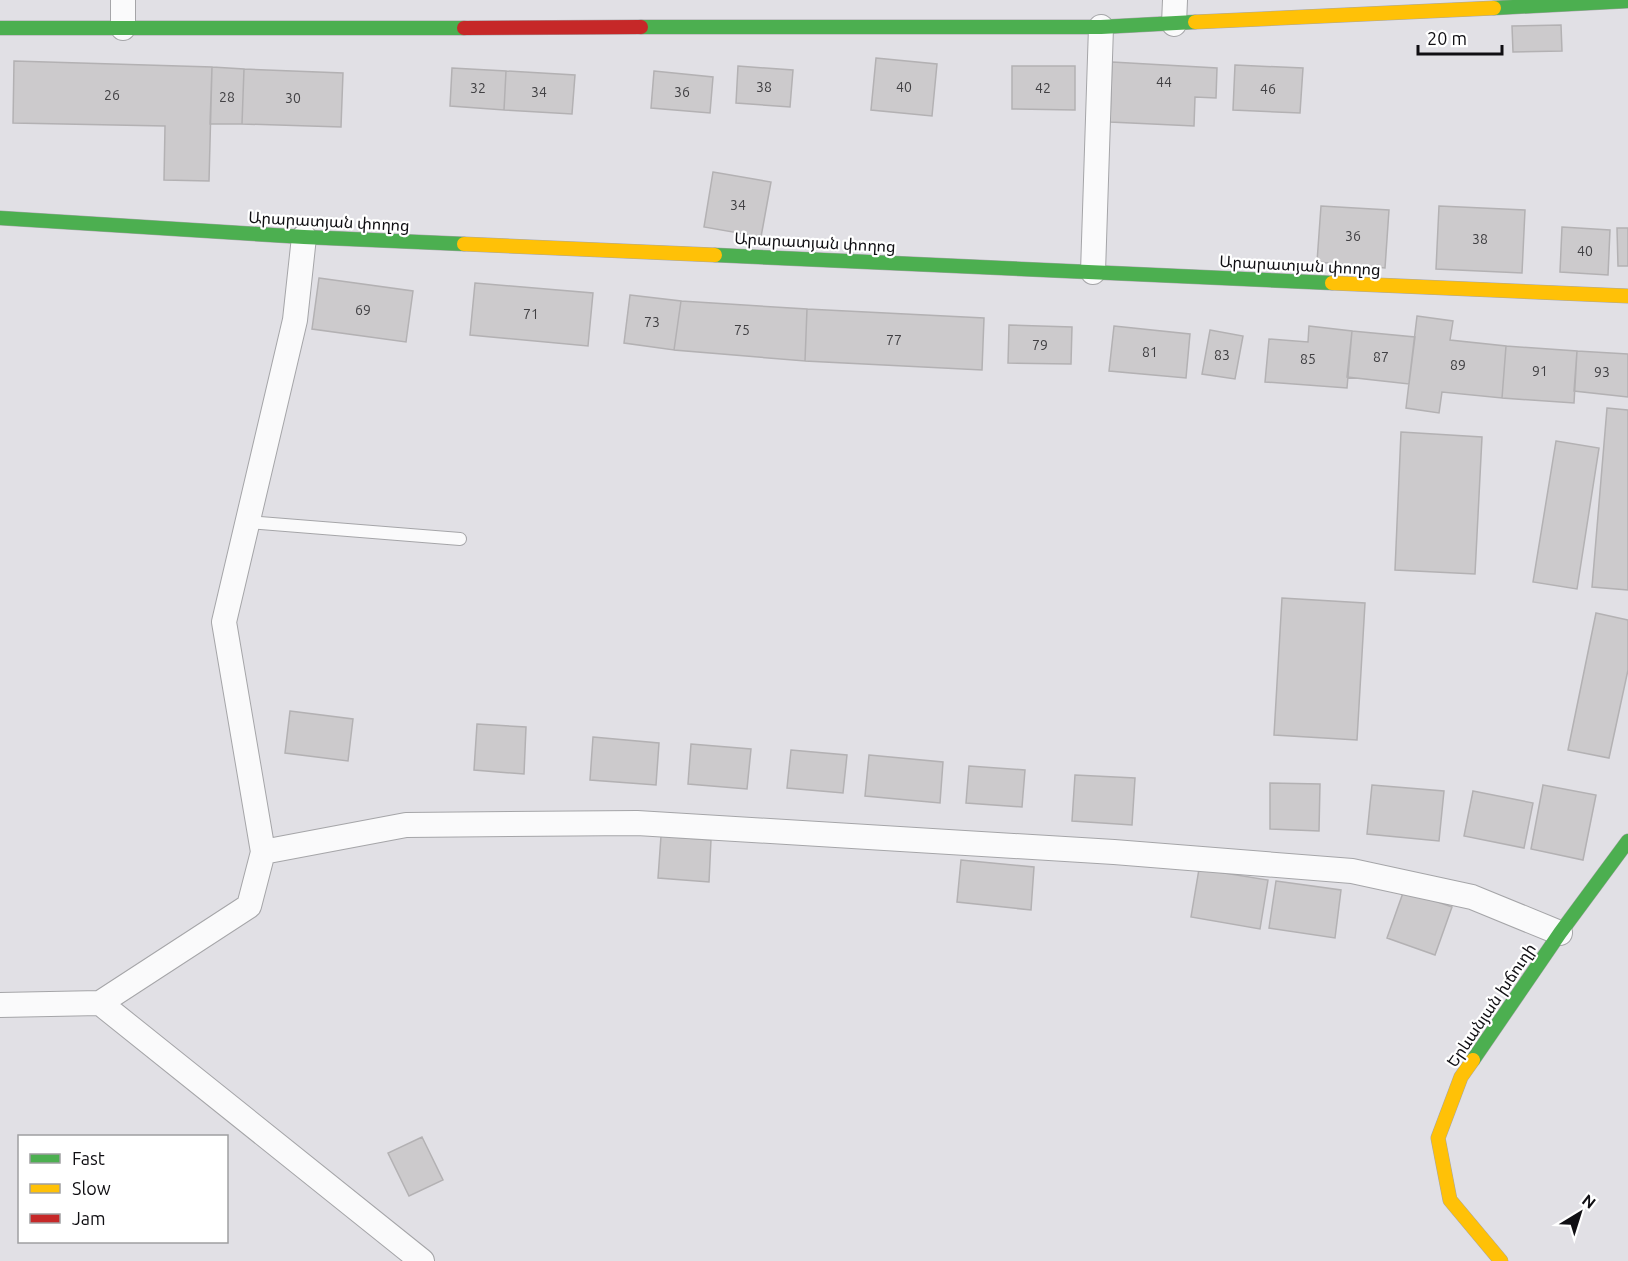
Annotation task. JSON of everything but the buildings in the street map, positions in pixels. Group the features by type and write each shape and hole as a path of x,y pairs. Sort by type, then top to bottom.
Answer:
{"main road":[{"path":"0,28 1101,27 1628,1"},
{"name":"Արարատյան փողոց","path":"0,218 304,237 1628,296"},
{"name":"Երևանյան խճուղի","path":"1501,1261 1450,1200 1438,1138 1461,1077 1560,933 1628,841"}],"street":[{"path":"123,0 123,28"},
{"path":"1174,24 1175,0"},
{"path":"1093,272 1101,27"},
{"path":"0,1005 100,1003 249,906 263,852 224,622 295,320 304,237"},
{"path":"263,852 406,825 637,823 1102,851 1352,871 1472,897 1560,933"},
{"path":"100,1003 422,1261"}],"lane":[{"path":"247,522 460,539"}],"traffic: fast":[{"path":"1494,8 1628,1"},
{"path":"641,27 1101,27 1195,22"},
{"path":"0,28 464,28"},
{"path":"0,218 304,237 464,244"},
{"path":"715,255 1332,283"},
{"path":"1473,1060 1560,933 1628,841"}],"traffic: slow":[{"path":"1195,22 1494,8"},
{"path":"464,244 715,255"},
{"path":"1332,283 1628,296"},
{"path":"1473,1060 1461,1077 1438,1138 1450,1200 1501,1261"}],"traffic: jam":[{"path":"464,28 641,27"}]}
